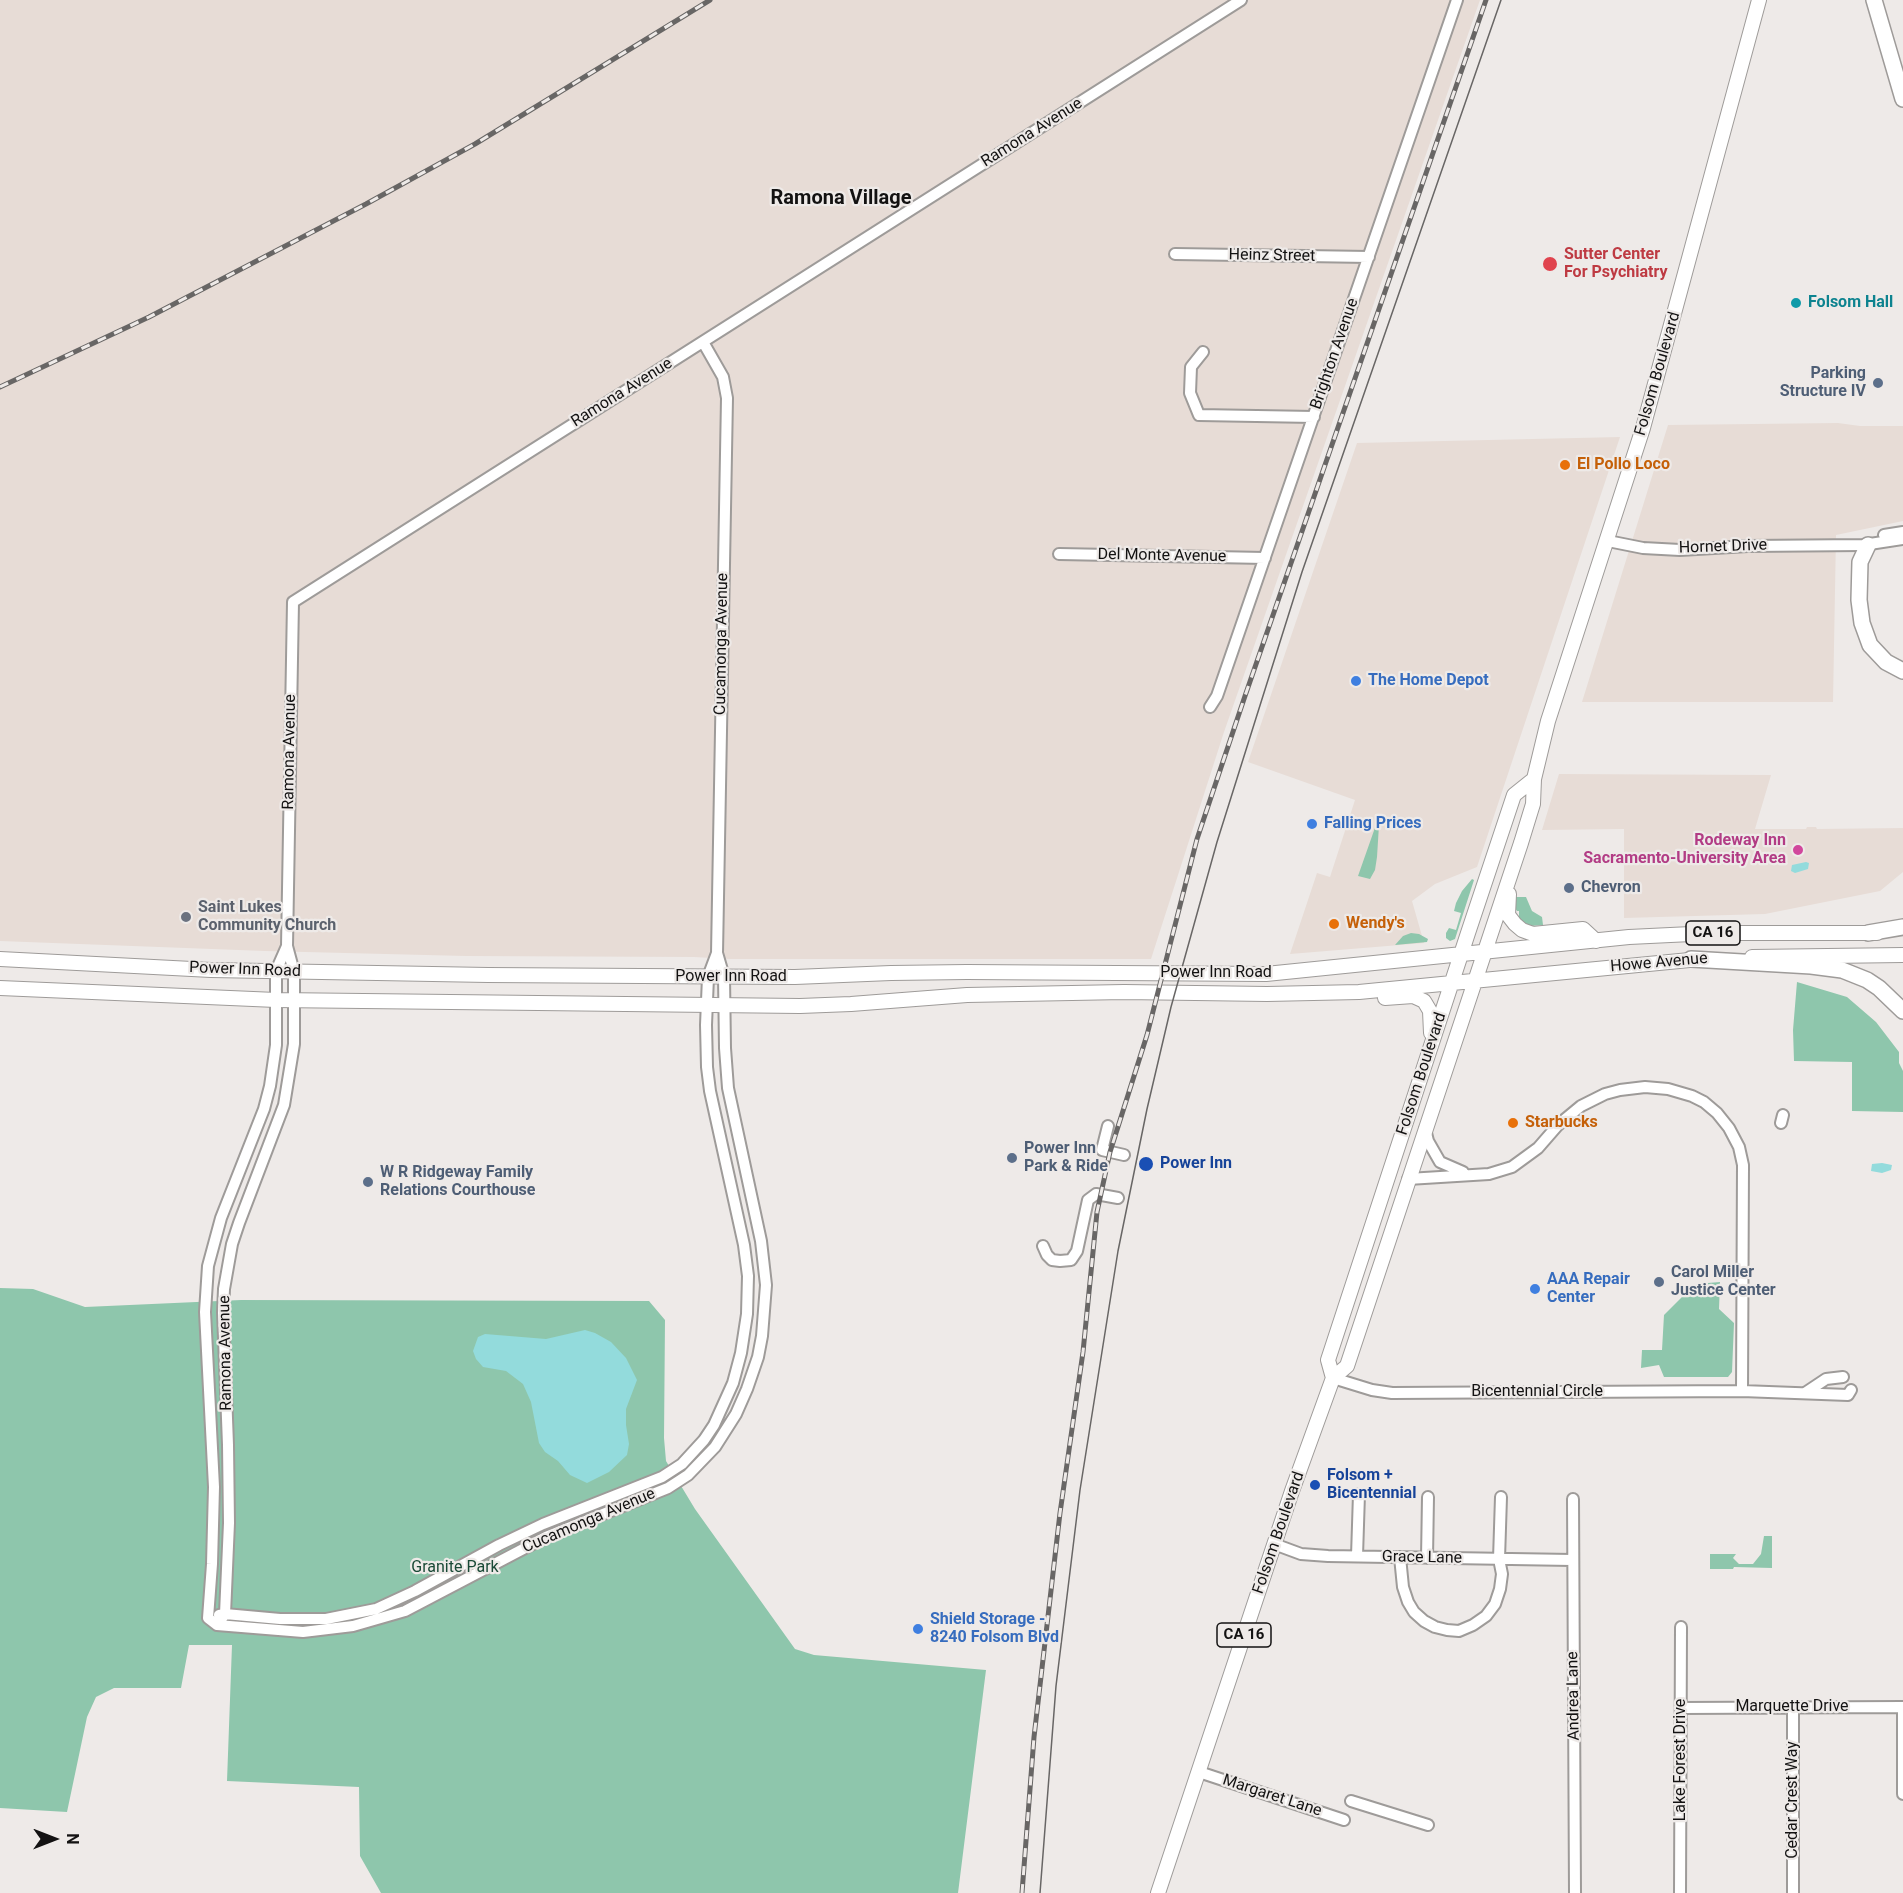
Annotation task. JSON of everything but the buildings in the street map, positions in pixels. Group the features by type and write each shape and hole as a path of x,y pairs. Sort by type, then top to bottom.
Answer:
{"highway":[{"path":"1874,0 1903,99"},
{"path":"1868,544 1860,562 1859,600 1862,623 1870,645 1886,662 1903,671"},
{"path":"1868,933 1903,927"},
{"path":"1691,959 1842,970 1867,980 1879,988 1903,1011"}],"main road":[{"name":"Folsom Boulevard","path":"1158,1893 1274,1544 1333,1378 1347,1366 1533,804 1534,778 1562,676 1608,541 1657,380 1759,0"},
{"name":"Folsom Boulevard","path":"1333,1378 1328,1360 1460,955 1514,795 1534,778"},
{"path":"1509,879 1508,915 1522,930 1533,934 1583,929 1596,941"},
{"name":"Howe Avenue","path":"1460,955 1596,941 1712,933 1903,933"},
{"name":"Power Inn Road","path":"0,959 276,972 795,977 959,972 1266,974 1460,955"},
{"name":"Howe Avenue","path":"1452,983 1691,959 1903,955"},
{"name":"Power Inn Road","path":"0,988 209,999 724,1005 851,1004 979,995 1124,992 1267,994 1359,992 1452,983"},
{"path":"1359,992 1366,999 1413,996 1424,1001 1430,1011 1430,1049"}],"street":[{"name":"Ramona Avenue","path":"225,1614 229,1489 224,1289 232,1244 284,1105 294,1044 294,972 287,946 293,602 1241,0"},
{"name":"Brighton Avenue","path":"1210,707 1217,696 1457,0"},
{"name":"Heinz Street","path":"1175,254 1369,257"},
{"name":"Cucamonga Avenue","path":"213,1622 303,1632 353,1626 405,1611 546,1537 668,1488 688,1475 705,1459 731,1423 747,1389 758,1357 762,1336 766,1286 761,1241 728,1088 724,1048 724,977 717,952 727,398 723,376 703,342"},
{"path":"1203,352 1191,367 1190,393 1199,415 1314,417"},
{"name":"Hornet Drive","path":"1840,544 1903,532"},
{"name":"Hornet Drive","path":"1608,541 1642,548 1665,549 1868,544 1903,539"},
{"name":"Del Monte Avenue","path":"1059,554 1265,558"},
{"name":"Ramona Avenue","path":"213,1622 214,1487 205,1312 208,1266 221,1218 264,1109 270,1086 276,1045 276,972 287,946"},
{"name":"Cucamonga Avenue","path":"213,1622 225,1614 280,1619 326,1619 376,1609 543,1524 662,1477 682,1464 704,1440 724,1406 741,1353 747,1314 748,1276 744,1245 710,1090 706,1049 708,977 717,952"},
{"path":"1408,1179 1449,1175 1475,1176 1503,1170 1523,1160 1538,1148 1570,1114 1590,1101 1620,1090 1645,1087 1668,1089 1692,1096 1724,1121 1735,1137 1743,1165 1742,1390"},
{"path":"1108,1126 1102,1150 1124,1155"},
{"path":"1425,1128 1428,1141 1440,1162 1475,1176"},
{"path":"1043,1246 1052,1260 1060,1262 1071,1260 1077,1251 1088,1200 1096,1194 1118,1198"},
{"path":"1805,1394 1826,1379 1839,1377 1837,1395 1848,1395 1851,1390"},
{"name":"Bicentennial Circle","path":"1333,1378 1372,1390 1392,1393 1742,1390 1837,1395"},
{"path":"1357,1556 1359,1494"},
{"path":"1427,1558 1428,1497"},
{"path":"1400,1557 1403,1587 1414,1612 1434,1627 1459,1630 1473,1625 1486,1616 1495,1604 1500,1589 1502,1574 1499,1559 1501,1497"},
{"name":"Andrea Lane","path":"1573,1499 1575,1893"},
{"name":"Grace Lane","path":"1274,1544 1300,1554 1572,1560"},
{"name":"Lake Forest Drive","path":"1680,1893 1681,1627"},
{"path":"1903,1707 1903,1794"},
{"name":"Marquette Drive","path":"1681,1708 1903,1707"},
{"name":"Cedar Crest Way","path":"1792,1708 1793,1893"},
{"name":"Margaret Lane","path":"1199,1772 1344,1820"},
{"path":"1351,1801 1428,1825"}],"shaded area":[{"path":"0,0 1480,0 1224,732 1151,959 730,959 466,956 0,941"},
{"path":"1838,423 1860,426 1903,426 1903,521 1836,535 1833,702 1582,702 1668,425"},
{"path":"1620,437 1477,867 1435,884 1412,901 1424,943 1290,954 1317,873 1330,877 1355,800 1248,762 1357,443"},
{"path":"1559,774 1771,775 1755,829 1903,828 1903,872 1880,891 1765,914 1624,918 1624,829 1542,830"}],"green space":[{"path":"1377,822 1379,825 1377,857 1375,870 1370,879 1358,876"},
{"path":"1472,879 1474,880 1455,939 1450,941 1446,938 1446,933 1449,928 1456,930 1461,913 1454,911 1456,903"},
{"path":"1516,897 1526,897 1532,911 1542,917 1543,925 1530,926 1519,918 1519,911 1515,908"},
{"path":"1411,933 1428,939 1427,942 1395,945 1403,936"},
{"path":"1797,982 1847,997 1876,1022 1899,1052 1899,1063 1903,1071 1903,1112 1852,1111 1852,1062 1794,1061 1793,1030"},
{"path":"1720,1282 1719,1309 1734,1323 1732,1372 1728,1377 1664,1377 1659,1365 1641,1368 1642,1350 1662,1350 1664,1315 1690,1289 1705,1289 1708,1283"},
{"name":"Granite Park","path":"0,1288 33,1289 85,1307 241,1300 649,1301 665,1320 664,1438 666,1461 695,1509 795,1649 814,1655 986,1670 958,1893 381,1893 360,1856 359,1787 227,1781 232,1645 189,1645 181,1688 114,1688 96,1697 87,1717 67,1812 0,1808"},
{"path":"1764,1536 1772,1536 1772,1568 1710,1569 1710,1554 1736,1554 1733,1558 1739,1564 1753,1564 1761,1554"}],"water":[{"path":"1809,863 1808,869 1795,873 1791,871 1792,865"},
{"path":"1872,1164 1892,1165 1891,1170 1882,1173 1871,1171"},
{"path":"585,1330 611,1342 626,1358 637,1380 626,1409 629,1444 627,1455 609,1472 587,1483 570,1475 558,1461 545,1452 539,1443 531,1402 523,1384 506,1371 483,1367 473,1351 478,1337 485,1334 546,1339"}],"tram line":[{"path":"1040,1893 1056,1686 1080,1490 1118,1251 1147,1109 1171,1007 1217,842 1302,572 1501,0"}],"railway":[{"path":"0,387 149,317 366,204 475,144 710,0"},
{"path":"1022,1893 1034,1737 1060,1513 1083,1352 1097,1212 1110,1152 1147,1035 1197,839 1486,0"}],"place":[{"name":"Sutter Center For Psychiatry","path":"1550,264"},
{"name":"Folsom Hall","path":"1796,303"},
{"name":"Parking Structure IV","path":"1878,383"},
{"name":"El Pollo Loco","path":"1565,465"},
{"name":"The Home Depot","path":"1356,681"},
{"name":"Falling Prices","path":"1312,824"},
{"name":"Rodeway Inn Sacramento-University Area","path":"1798,850"},
{"name":"Chevron","path":"1569,888"},
{"name":"Saint Lukes Community Church","path":"186,917"},
{"name":"Wendy's","path":"1334,924"},
{"name":"Starbucks","path":"1513,1123"},
{"name":"Power Inn Park & Ride","path":"1012,1158"},
{"name":"Power Inn","path":"1146,1164"},
{"name":"W R Ridgeway Family Relations Courthouse","path":"368,1182"},
{"name":"Carol Miller Justice Center","path":"1659,1282"},
{"name":"AAA Repair Center","path":"1535,1289"},
{"name":"Folsom + Bicentennial","path":"1315,1485"},
{"name":"Shield Storage - 8240 Folsom Blvd","path":"918,1629"}],"district":[{"name":"Ramona Village","path":"841,199"}]}
